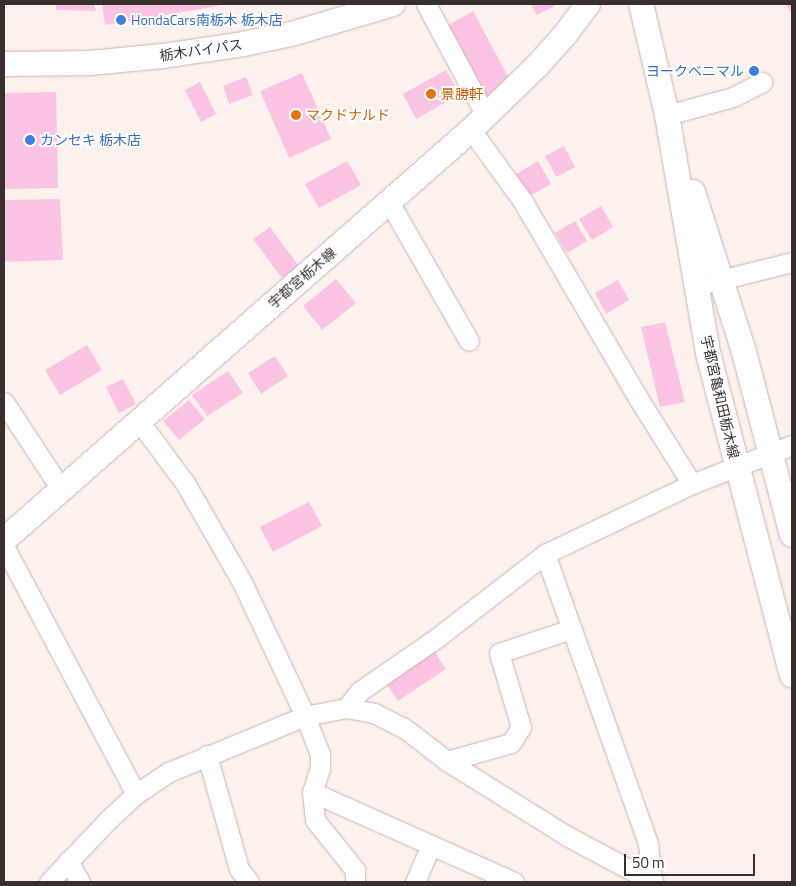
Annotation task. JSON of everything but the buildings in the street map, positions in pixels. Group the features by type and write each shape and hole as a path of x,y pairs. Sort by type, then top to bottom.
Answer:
{"main road":[{"name":"栃木バイパス","path":"4,64 90,63 208,49 290,34 393,4"},
{"name":"宇都宮栃木線","path":"4,540 479,123 543,60 588,4"},
{"name":"宇都宮亀和田栃木線","path":"641,4 667,115 709,357 736,467 792,675"},
{"name":"宇都宮亀和田栃木線","path":"667,115 721,279 782,449 792,535"}],"street":[{"path":"426,4 479,123 638,398 692,484"},
{"path":"667,115 733,97 762,82"},
{"path":"389,202 469,341"},
{"path":"696,286 792,262"},
{"path":"4,402 61,489"},
{"path":"139,422 186,483 228,557 305,716 320,754 320,768 312,792 315,820 354,870 354,882"},
{"path":"346,708 360,691 438,637 545,554 692,484 782,449"},
{"path":"4,546 136,794"},
{"path":"545,554 648,844 653,882"},
{"path":"447,761 511,743 521,727 499,653 572,628"},
{"path":"49,882 136,794 169,772 305,716 346,708 374,713 404,728 447,761 567,836 653,882"},
{"path":"207,755 239,870 249,882"},
{"path":"312,792 514,882"},
{"path":"415,882 431,845"},
{"path":"68,861 80,882"}],"place":[{"name":"HondaCars南栃木 栃木店","path":"121,20"},
{"name":"ヨークベニマル","path":"754,71"},
{"name":"景勝軒","path":"431,94"},
{"name":"マクドナルド","path":"296,115"},
{"name":"カンセキ 栃木店","path":"30,140"}]}
